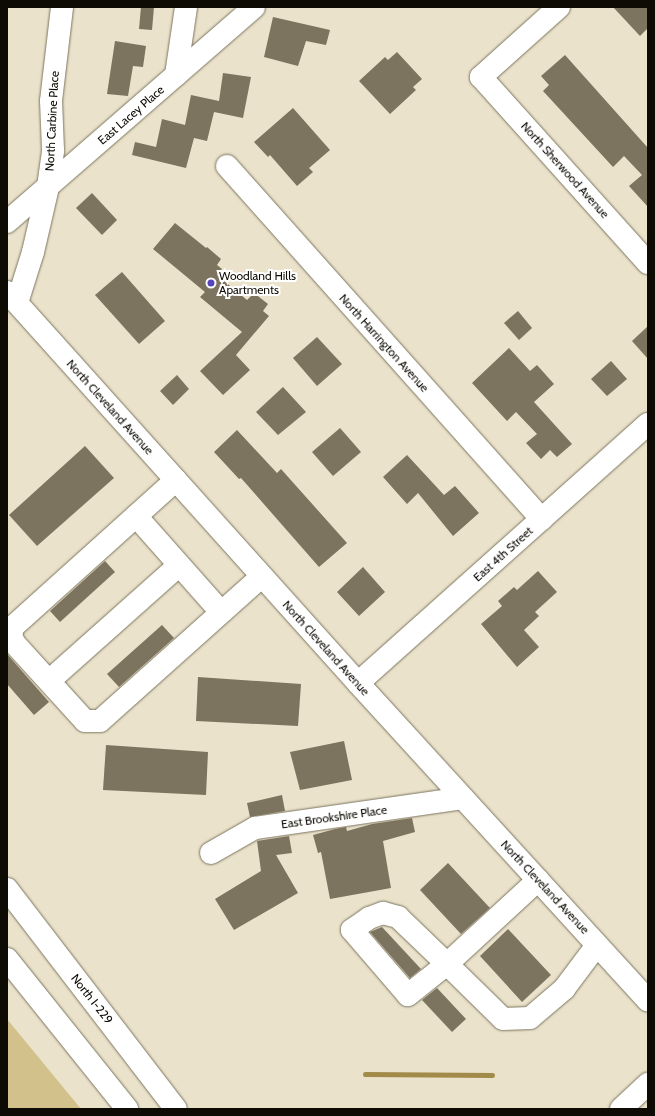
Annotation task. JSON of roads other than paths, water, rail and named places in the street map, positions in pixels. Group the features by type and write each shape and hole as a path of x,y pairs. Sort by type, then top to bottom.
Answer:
{"main road":[{"name":"North Carbine Place","path":"12,298 33,252 48,187 53,150 51,101 62,7"},
{"path":"176,75 186,7"},
{"name":"East Lacey Place","path":"7,222 254,7"},
{"name":"North Sherwood Avenue","path":"559,7 481,77 648,263"},
{"name":"North Harrington Avenue","path":"227,166 542,519"},
{"name":"North Cleveland Avenue","path":"12,298 358,683 648,1001"},
{"name":"East 4th Street","path":"358,683 648,424"},
{"path":"176,480 13,627 11,635 14,643 85,721 100,721 262,576"},
{"path":"136,516 221,612"},
{"path":"49,681 179,565"},
{"name":"East Brookshire Place","path":"211,853 255,828 463,798"},
{"path":"538,880 446,964 503,1019 530,1018 564,989 597,944"},
{"name":"North I-229","path":"7,889 176,1109"},
{"path":"7,960 127,1109"},
{"path":"621,1109 648,1084"}],"waterway":[{"path":"365,1074 492,1075"}],"place":[{"name":"Woodland Hills Apartments","path":"211,283"}]}
